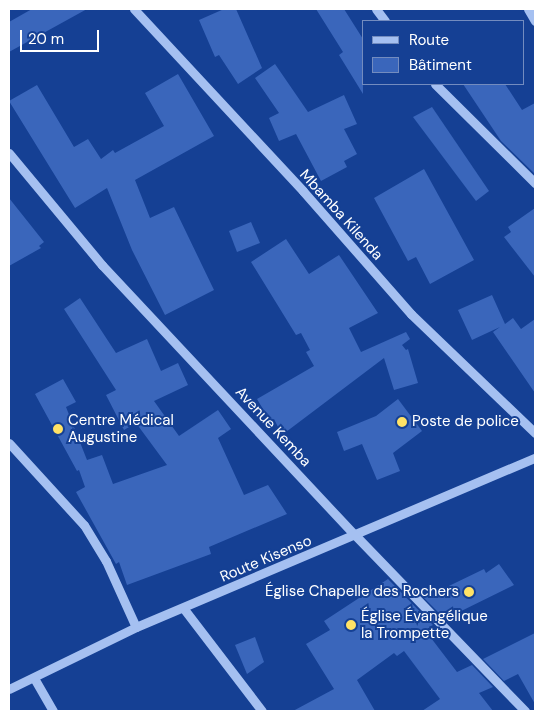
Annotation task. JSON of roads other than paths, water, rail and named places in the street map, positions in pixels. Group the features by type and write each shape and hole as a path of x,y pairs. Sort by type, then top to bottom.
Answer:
{"street":[{"name":"Mbamba Kilenda","path":"134,9 303,192 411,314 535,433"},
{"path":"376,9 383,20"},
{"path":"528,9 535,21"},
{"path":"437,85 535,183"},
{"name":"Avenue Kemba","path":"9,154 102,265 355,535 525,711"},
{"path":"9,444 84,525 106,561 136,627"},
{"name":"Route Kisenso","path":"9,689 136,627 184,609 535,458"},
{"path":"184,609 262,711"},
{"path":"34,678 53,711"}],"place":[{"name":"Poste de police","path":"402,422"},
{"name":"Centre Médical Augustine","path":"58,429"},
{"name":"Église Chapelle des Rochers","path":"469,592"},
{"name":"Église Évangélique la Trompette","path":"351,625"}]}
